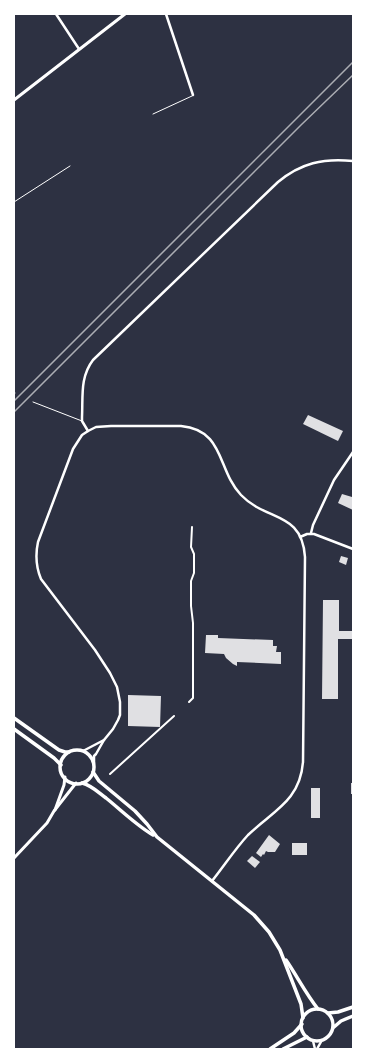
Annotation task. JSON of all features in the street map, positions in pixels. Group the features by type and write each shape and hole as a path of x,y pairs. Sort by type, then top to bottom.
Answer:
{"main road":[{"path":"14,718 59,750 64,752 76,750 83,751 90,756 94,763 93,772 89,779 82,783"},
{"path":"14,729 54,758 61,765"},
{"path":"70,752 64,757 61,765 61,769 65,777 71,782 86,784 96,790 142,828 155,835 254,915 269,932 309,998 318,1009"},
{"path":"93,772 99,780 135,811 155,835"},
{"path":"283,956 301,1004 303,1018 302,1030 307,1037 313,1041 322,1040 330,1035 333,1028 341,1021 353,1016"},
{"path":"328,1013 338,1012 353,1007"},
{"path":"303,1018 309,1011 318,1009 324,1010 332,1019 333,1028"},
{"path":"270,1049 294,1033 302,1024"},
{"path":"283,1049 307,1037"}],"street":[{"path":"56,14 79,50"},
{"path":"14,100 126,14"},
{"path":"166,14 193,95"},
{"path":"88,431 82,421 83,384 86,370 93,360 286,175 301,167 324,160 353,161"},
{"path":"94,763 94,756 104,740 110,734 120,715 120,702 117,687 110,672 95,650 43,582 38,571 36,557 40,537 73,449 82,436 88,431 96,428 111,426 190,426 198,429 210,438 215,445 232,484 243,497 259,509 288,523 297,531 304,549 305,557 303,762 301,776 290,799 248,836 211,881"},
{"path":"311,533 312,527 334,480 353,452"},
{"path":"189,702 193,698 193,623 191,606 194,554 191,547 192,527"},
{"path":"300,536 311,533 353,549"},
{"path":"110,774 174,716"},
{"path":"83,751 104,740"},
{"path":"54,811 64,785 65,777"},
{"path":"14,858 47,823 54,811 76,783"},
{"path":"316,1049 322,1040"},
{"path":"313,1041 316,1049"}],"lane":[{"path":"153,114 193,95"},
{"path":"14,202 70,166"},
{"path":"33,402 82,421"}],"building":[{"path":"308,415 343,431 338,441 303,424"},
{"path":"342,494 352,497 353,510 338,503"},
{"path":"341,556 348,558 346,565 339,562"},
{"path":"323,600 339,600 339,631 353,631 353,639 338,639 338,699 322,699"},
{"path":"206,635 218,635 218,638 273,640 273,646 277,646 276,652 281,652 281,664 237,662 237,666 226,658 224,654 205,653"},
{"path":"128,695 161,696 160,727 128,726"},
{"path":"351,783 353,783 353,794 351,794"},
{"path":"311,788 320,788 320,818 311,818"},
{"path":"269,835 280,844 275,852 266,851 261,857 256,853"},
{"path":"292,843 307,843 307,855 292,855"},
{"path":"252,856 260,862 255,868 247,861"}],"railway":[{"path":"14,401 353,62"},
{"path":"14,412 301,125 353,75"}]}
